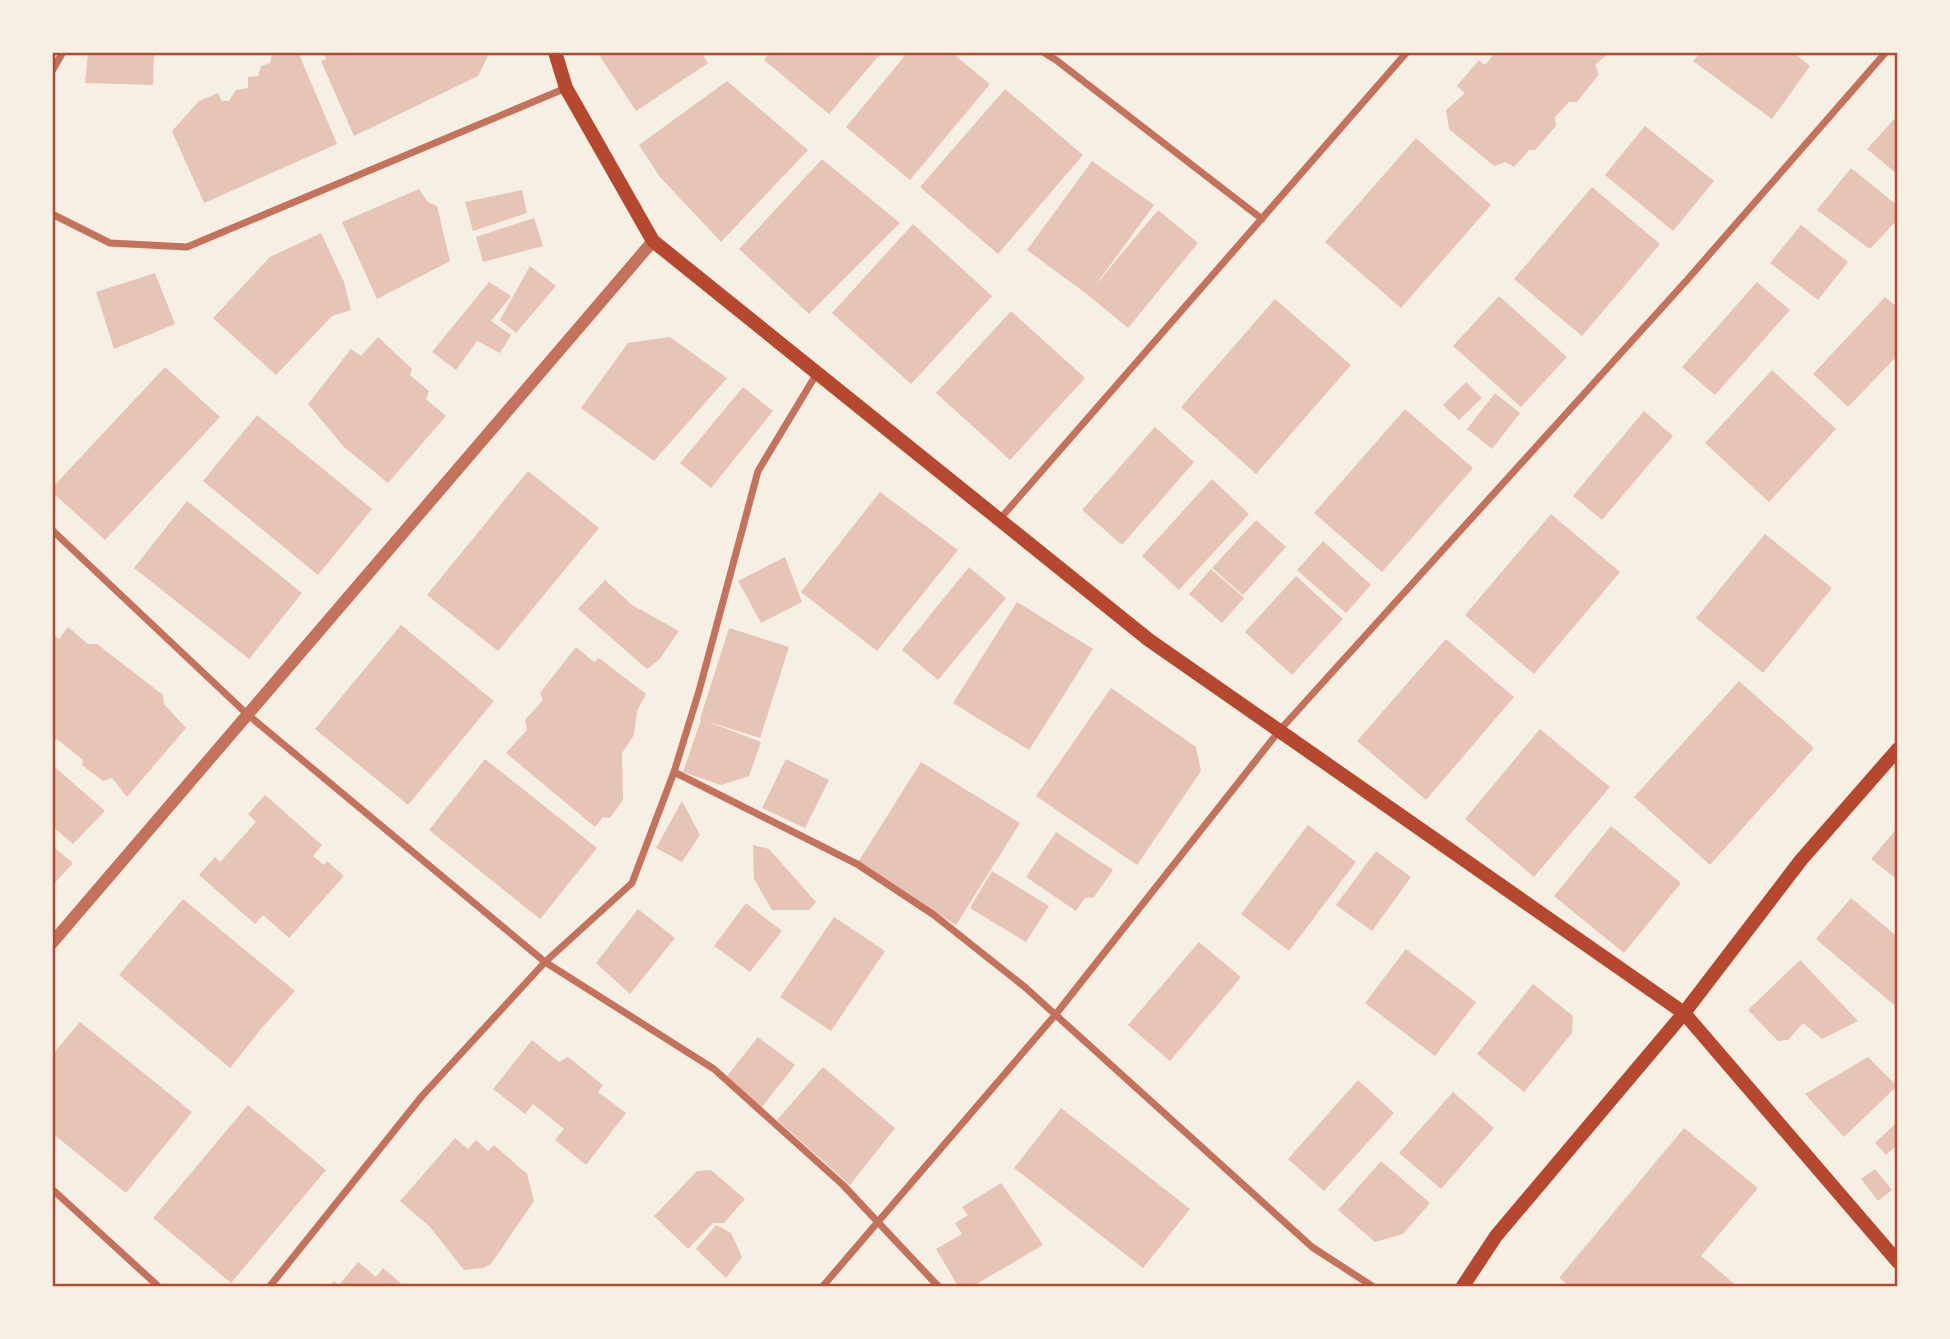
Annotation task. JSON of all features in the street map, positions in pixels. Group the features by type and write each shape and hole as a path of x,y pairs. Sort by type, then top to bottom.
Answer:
{"main road":[{"path":"555,52 566,88 653,241 1149,640 1684,1013 1898,1262"},
{"path":"1463,1286 1496,1236 1684,1013 1801,860 1898,748"}],"street":[{"path":"52,71 63,52"},
{"path":"1043,52 1262,219"},
{"path":"1056,60 1063,52"},
{"path":"999,520 1407,52"},
{"path":"823,1286 1056,1014 1279,731 1687,280 1886,52"},
{"path":"52,214 110,243 187,247 566,88"},
{"path":"52,943 653,241"},
{"path":"270,1286 422,1096 545,962 632,883 674,772 699,691 758,471 817,373"},
{"path":"52,530 247,714 545,962 714,1069 843,1185 937,1286"},
{"path":"674,772 857,864 934,915 1056,1014 1312,1247 1372,1286"},
{"path":"52,1189 158,1286"}],"building":[{"path":"88,52 154,52 153,85 85,83"},
{"path":"298,52 337,144 204,203 172,131 199,101 218,93 222,101 229,101 236,90 248,88 248,77 258,76 261,66 270,63 272,54"},
{"path":"323,52 490,52 478,76 354,136 321,61 326,59"},
{"path":"600,52 701,52 708,63 636,111 601,58"},
{"path":"770,52 882,52 829,114 764,60"},
{"path":"908,52 951,52 990,84 910,180 846,127"},
{"path":"1496,52 1610,52 1595,65 1599,74 1577,102 1569,102 1555,117 1556,126 1535,150 1529,150 1514,167 1505,162 1494,166 1449,129 1446,110 1465,93 1457,86 1479,60 1485,65"},
{"path":"1701,52 1793,52 1810,66 1772,119 1693,61"},
{"path":"727,81 808,150 721,242 660,177 639,145"},
{"path":"1005,89 1083,155 998,254 920,187"},
{"path":"1898,115 1898,175 1867,149"},
{"path":"1645,126 1714,181 1673,231 1605,175"},
{"path":"1416,138 1491,205 1401,308 1325,242"},
{"path":"822,159 900,223 809,314 739,249"},
{"path":"1092,161 1154,205 1094,287 1158,210 1198,243 1128,328 1027,250"},
{"path":"1851,168 1898,206 1898,219 1870,249 1817,210"},
{"path":"1592,187 1660,244 1582,336 1514,279"},
{"path":"419,189 428,202 437,206 450,261 377,299 342,222"},
{"path":"522,190 527,213 473,231 465,202"},
{"path":"534,218 543,246 483,262 476,237"},
{"path":"913,224 992,296 911,384 832,313"},
{"path":"1801,225 1848,262 1818,300 1770,263"},
{"path":"321,233 344,282 351,310 332,316 276,375 213,318 270,257"},
{"path":"530,266 556,286 516,333 500,320"},
{"path":"155,273 175,324 114,349 96,292"},
{"path":"489,282 511,296 491,321 511,335 500,353 477,341 456,370 432,352"},
{"path":"1757,282 1790,310 1715,395 1682,367"},
{"path":"1499,296 1567,357 1521,407 1453,346"},
{"path":"1885,297 1898,308 1898,355 1848,407 1813,374"},
{"path":"1275,299 1351,365 1256,474 1181,407"},
{"path":"1011,311 1085,378 1010,460 936,393"},
{"path":"378,337 412,369 410,375 429,391 426,399 446,416 388,483 344,447 308,404 351,349 361,356"},
{"path":"670,337 727,378 654,461 581,408 628,343"},
{"path":"165,367 220,417 105,540 52,492 52,488"},
{"path":"1772,370 1836,429 1769,502 1705,443"},
{"path":"1466,382 1482,398 1459,420 1443,405"},
{"path":"743,387 773,411 711,488 680,463"},
{"path":"1495,393 1520,413 1492,449 1467,429"},
{"path":"1405,409 1473,468 1382,572 1314,513"},
{"path":"1644,411 1673,436 1602,520 1573,496"},
{"path":"257,415 372,509 318,575 203,481"},
{"path":"1155,427 1194,462 1122,545 1082,510"},
{"path":"528,471 599,528 498,651 427,595"},
{"path":"1212,479 1249,514 1179,590 1142,556"},
{"path":"880,492 958,550 877,651 801,592"},
{"path":"187,501 302,593 249,659 134,568"},
{"path":"1551,514 1620,572 1534,674 1465,615"},
{"path":"1256,520 1286,547 1243,595 1212,568"},
{"path":"1765,534 1832,588 1763,673 1696,618"},
{"path":"1323,541 1371,585 1346,613 1297,570"},
{"path":"785,557 802,602 761,623 738,581"},
{"path":"969,567 1006,598 938,680 902,650"},
{"path":"1211,569 1244,598 1222,623 1189,594"},
{"path":"1296,576 1343,619 1292,675 1245,632"},
{"path":"605,580 632,605 679,631 659,660 647,669 578,609"},
{"path":"1017,602 1093,649 1029,750 953,703"},
{"path":"401,625 494,701 408,805 315,729"},
{"path":"68,627 88,644 97,644 163,695 164,704 186,728 127,797 112,778 103,781 82,765 83,760 57,739 52,741 52,635 59,639"},
{"path":"729,628 789,647 760,738 706,721 761,742 749,776 721,785 683,772"},
{"path":"1446,639 1514,697 1426,800 1357,741"},
{"path":"576,647 594,662 599,658 646,694 637,711 634,735 622,753 623,800 610,818 603,817 595,827 506,753 527,730 525,720 543,700 540,693"},
{"path":"1739,681 1814,748 1710,865 1634,797"},
{"path":"1111,688 1196,747 1201,771 1137,865 1036,796"},
{"path":"1540,729 1610,787 1534,877 1465,819"},
{"path":"485,759 597,848 540,919 429,830"},
{"path":"786,759 829,780 805,828 762,808"},
{"path":"921,762 1020,823 956,925 857,864"},
{"path":"55,767 105,811 73,844 52,826 52,769"},
{"path":"265,795 322,845 313,856 324,865 327,861 344,876 289,938 263,915 255,924 199,875 215,857 220,862 256,822 248,814"},
{"path":"682,801 700,835 682,862 656,848"},
{"path":"1308,825 1356,862 1289,951 1241,914"},
{"path":"1611,826 1681,883 1624,953 1554,896"},
{"path":"1898,827 1898,880 1871,859"},
{"path":"1056,832 1113,870 1094,897 1085,898 1076,911 1026,877"},
{"path":"753,845 769,849 816,902 809,910 772,910 754,879"},
{"path":"52,846 73,863 52,886"},
{"path":"1376,851 1411,877 1372,931 1336,905"},
{"path":"992,871 1049,906 1026,942 970,908"},
{"path":"1851,898 1898,937 1898,1001 1894,1005 1816,939"},
{"path":"183,899 295,991 230,1068 119,975"},
{"path":"746,903 782,931 750,972 714,946"},
{"path":"638,909 675,938 630,994 596,963"},
{"path":"834,917 885,951 831,1031 780,997"},
{"path":"1199,942 1241,977 1170,1061 1128,1025"},
{"path":"1406,949 1476,1002 1435,1056 1365,1003"},
{"path":"1800,960 1858,1021 1822,1039 1803,1023 1788,1040 1778,1041 1748,1010"},
{"path":"1533,984 1573,1016 1572,1033 1524,1092 1477,1054"},
{"path":"80,1022 192,1112 126,1193 52,1133 52,1055"},
{"path":"758,1037 795,1065 761,1108 727,1076"},
{"path":"532,1040 559,1062 568,1057 603,1085 598,1092 626,1113 586,1165 555,1140 564,1129 533,1104 525,1114 493,1089"},
{"path":"1868,1057 1897,1086 1844,1137 1805,1094"},
{"path":"823,1067 895,1128 850,1185 777,1120"},
{"path":"1358,1080 1394,1113 1324,1191 1288,1159"},
{"path":"1453,1092 1494,1128 1441,1189 1399,1153"},
{"path":"248,1105 326,1170 231,1283 153,1218"},
{"path":"1061,1108 1190,1209 1143,1268 1014,1168"},
{"path":"1898,1121 1898,1144 1886,1155 1875,1143"},
{"path":"1684,1128 1758,1188 1701,1256 1737,1286 1570,1286 1559,1278"},
{"path":"455,1138 468,1149 476,1140 488,1151 494,1145 527,1174 534,1201 491,1264 483,1268 464,1270 429,1226 400,1201"},
{"path":"1381,1161 1430,1203 1403,1234 1375,1242 1338,1210"},
{"path":"1875,1169 1892,1190 1878,1201 1861,1179"},
{"path":"711,1170 745,1199 724,1223 713,1223 688,1249 654,1216 697,1171"},
{"path":"1001,1183 1043,1245 973,1286 958,1286 936,1249 962,1234 955,1223 968,1215 962,1207"},
{"path":"716,1225 731,1233 742,1257 726,1278 696,1249"},
{"path":"358,1262 376,1277 383,1268 404,1286 330,1286 334,1281 339,1285"}]}
